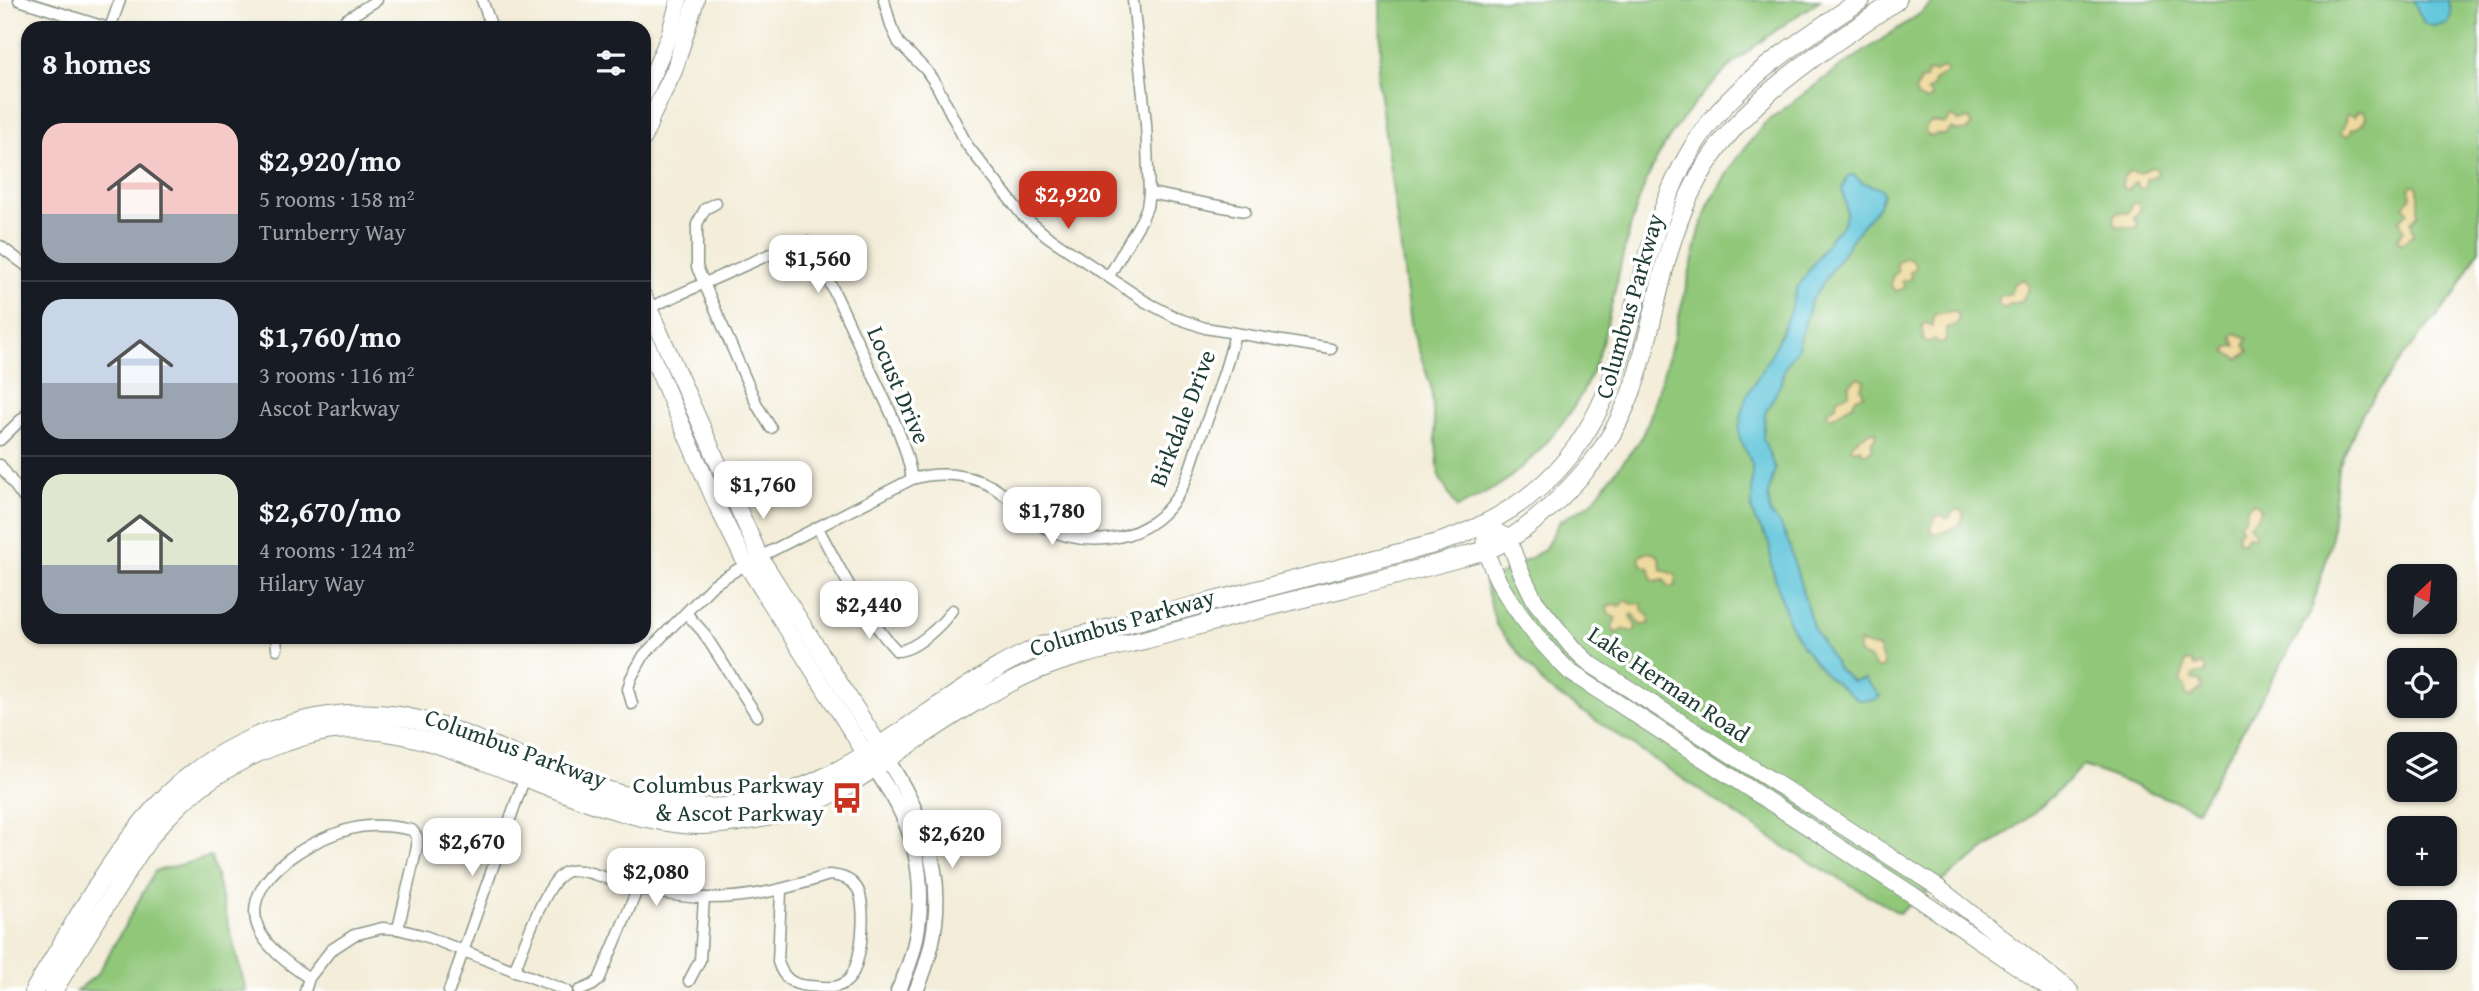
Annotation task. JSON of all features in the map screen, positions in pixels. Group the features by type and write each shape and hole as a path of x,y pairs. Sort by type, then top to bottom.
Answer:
{"main road":[{"path":"651,78 669,36 678,0"},
{"path":"651,119 674,71 696,0"},
{"name":"Columbus Parkway","path":"876,756 999,667 1041,646 1438,543 1503,516 1549,480 1570,457 1600,411 1619,360 1666,196 1693,146 1734,94 1769,65 1860,0"},
{"name":"Columbus Parkway","path":"53,991 139,851 167,817 191,795 250,756 299,738 333,730 376,730 402,734 642,801 693,807 726,807 799,790 836,771 876,756 980,699 1048,666 1423,569 1486,550 1528,525 1559,499 1598,456 1614,431 1636,384 1673,239 1684,207 1716,148 1737,122 1774,87 1897,0"},
{"path":"651,319 753,561"},
{"path":"651,354 718,509 876,756"},
{"path":"1485,525 1507,538"},
{"name":"Lake Herman Road","path":"1485,525 1486,550 1508,596 1526,622 1570,672 1913,895 2053,991"},
{"name":"Lake Herman Road","path":"1507,538 1535,601 1572,647 1589,663 1938,888 2070,991"},
{"name":"Columbus Parkway","path":"34,991 123,847 156,806 213,759 263,734 310,719 345,713 400,716 470,737 528,770"}],"street":[{"path":"19,0 86,21"},
{"path":"112,21 120,0"},
{"path":"344,21 377,0"},
{"path":"482,0 490,21"},
{"path":"884,0 899,43 927,72 948,105 967,145 1022,215 1047,236 1146,302 1177,318 1205,328 1331,349"},
{"path":"1109,276 1142,219 1149,193 1146,124 1133,0"},
{"path":"1149,193 1245,211"},
{"path":"716,203 705,209 697,224 697,267 757,405 771,428"},
{"name":"Locust Drive","path":"651,303 704,284 793,244 807,242 834,292 895,423 908,457 912,479"},
{"path":"0,246 21,262"},
{"name":"Birkdale Drive","path":"632,704 628,689 636,667 644,655 715,584 753,561 912,479 939,474 978,480 1000,492 1030,519 1075,539 1097,540 1139,531 1167,510 1177,496 1228,364 1235,333"},
{"path":"0,440 21,420"},
{"path":"0,465 21,494"},
{"path":"818,528 840,570 897,651 903,651 932,633 953,610"},
{"path":"686,613 703,632 757,716"},
{"path":"277,644 277,649"},
{"path":"876,756 911,839 920,889 917,940 898,991"},
{"path":"876,756 916,809 927,837 937,880 933,942 916,991"},
{"path":"449,991 528,770"},
{"path":"309,978 270,945 259,929 256,914 261,889 268,878 311,844 349,829 368,825 412,830 417,837 417,847 398,929"},
{"path":"514,971 546,896 555,881 565,872 579,871 638,888 705,898 781,891 829,875 845,878 856,886 862,903 859,954 852,976 845,983 833,988 799,986 781,972 778,962 781,891"},
{"path":"579,991 599,980 638,888"},
{"path":"689,981 701,960 705,898"},
{"path":"305,991 309,978 322,960 344,940 369,930 398,929 425,936 463,953 568,991"}],"green space":[{"path":"1380,0 1820,0 1748,52 1707,89 1688,111 1655,162 1635,210 1600,350 1581,395 1543,447 1520,469 1496,487 1457,508 1439,477 1431,387 1412,330 1377,75 1381,53"},
{"path":"1935,0 2479,0 2479,249 2454,296 2409,349 2363,412 2338,468 2330,547 2310,614 2197,810 2084,766 2032,815 1899,913 1786,848 1546,687 1496,625 1485,583 1544,550 1560,521 1591,503 1640,440 1649,420 1673,341 1700,230 1709,204 1734,162 1765,123 1832,73 1921,13"},
{"path":"211,857 246,991 76,991 98,974 155,871"}],"sand":[{"path":"1943,67 1947,73 1934,81 1932,88 1927,91 1932,96 1931,99 1925,101 1918,98 1915,92 1920,80 1926,79 1928,72 1935,72"},
{"path":"2358,111 2366,115 2363,123 2351,129 2347,136 2340,134 2346,116 2349,114 2354,117"},
{"path":"1951,116 1959,121 1970,119 1971,126 1962,131 1951,129 1945,135 1936,134 1932,137 1925,133 1927,124 1934,121 1944,124"},
{"path":"2151,167 2157,169 2158,174 2147,179 2146,188 2140,189 2136,182 2129,190 2122,188 2123,178 2129,171 2140,173"},
{"path":"2412,185 2418,188 2418,215 2411,222 2414,234 2402,244 2397,239 2404,230 2399,221 2408,212 2404,206 2411,197 2409,189"},
{"path":"2132,203 2138,203 2141,209 2134,217 2138,224 2136,228 2116,226 2114,215 2120,212 2128,213"},
{"path":"1906,257 1913,260 1916,268 1910,272 1911,279 1902,281 1905,288 1896,291 1891,286 1892,277 1897,272 1897,263"},
{"path":"2023,279 2030,286 2021,302 2010,304 2006,308 2001,307 1998,303 2000,296 2011,293 2013,284"},
{"path":"1953,311 1958,314 1959,319 1956,325 1946,328 1944,343 1938,343 1935,339 1923,341 1922,325 1926,323 1933,326 1935,314"},
{"path":"2235,333 2248,338 2245,345 2249,351 2239,359 2226,353 2228,347 2236,346 2232,337"},
{"path":"1858,377 1865,380 1861,388 1864,395 1856,398 1852,405 1835,416 1828,417 1827,412 1836,406 1837,398 1849,394 1849,385"},
{"path":"1876,431 1876,437 1871,442 1873,449 1863,453 1860,448 1851,448 1861,436"},
{"path":"2252,503 2261,509 2258,517 2249,524 2256,534 2253,537 2248,535 2244,542 2239,542 2237,535 2242,528 2239,523 2245,518 2247,508"},
{"path":"1955,510 1961,510 1964,514 1960,525 1942,533 1930,531 1936,516 1941,515 1948,519"},
{"path":"1648,552 1658,555 1662,570 1676,575 1676,586 1668,587 1664,580 1656,582 1651,579 1650,569 1640,562 1640,556"},
{"path":"1625,600 1633,604 1641,603 1643,611 1650,617 1649,624 1641,625 1633,614 1630,616 1636,626 1635,631 1613,631 1616,618 1609,615 1607,607 1612,604 1620,606"},
{"path":"1859,642 1879,649 1884,664 1882,668 1876,668 1870,659 1859,654"},
{"path":"2186,661 2192,662 2194,666 2202,664 2206,669 2205,673 2193,675 2192,679 2200,681 2202,688 2190,697 2186,695 2185,686 2180,682"}],"water":[{"path":"2413,0 2449,0 2451,14 2448,24 2432,26 2424,23"},
{"path":"1853,175 1863,183 1882,189 1883,195 1878,207 1860,228 1811,301 1797,350 1784,369 1782,381 1765,414 1763,438 1775,469 1768,495 1770,513 1780,524 1788,541 1813,627 1838,669 1852,681 1865,679 1880,696 1875,700 1860,700 1826,675 1803,647 1789,623 1772,568 1769,542 1752,510 1752,464 1739,436 1746,397 1773,351 1797,288 1846,216 1842,189 1848,176"}],"place":[{"name":"Columbus Parkway & Ascot Parkway","path":"847,798"}]}
